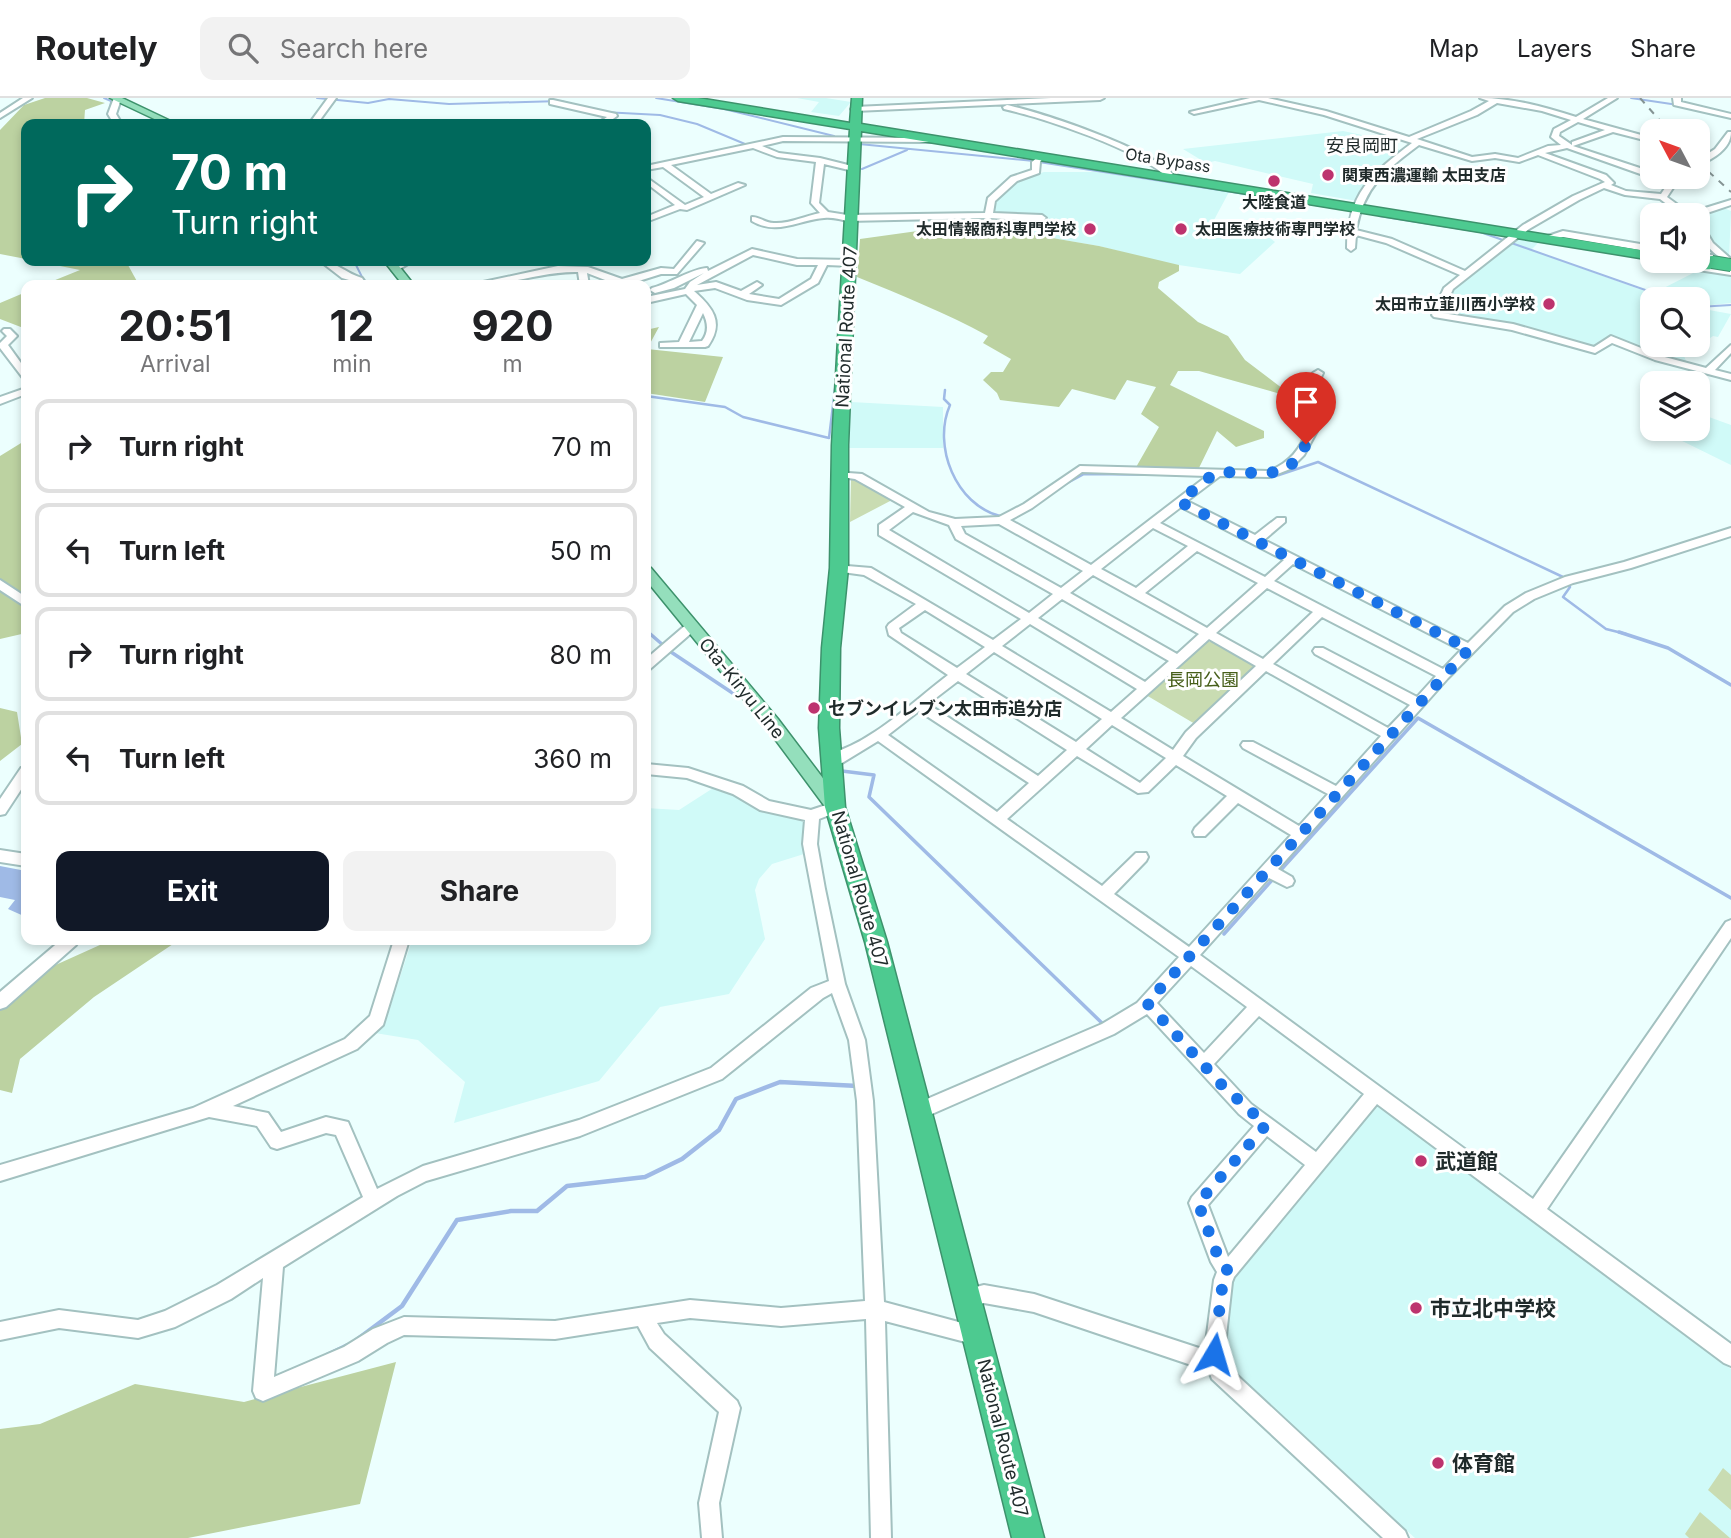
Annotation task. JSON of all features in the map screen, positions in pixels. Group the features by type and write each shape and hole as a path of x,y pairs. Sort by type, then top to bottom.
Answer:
{"highway":[{"name":"Ota Bypass","path":"678,98 855,119 932,140 1640,252"},
{"name":"Ota Bypass","path":"700,98 855,119 1359,207"},
{"name":"National Route 407","path":"855,119 839,474 839,568 831,648 831,759 824,812 876,942 1028,1538"}],"main road":[{"path":"116,98 161,119"},
{"path":"394,266 405,280"},
{"name":"Ota-Kiryu Line","path":"651,577 772,723 824,812"}],"street":[{"path":"0,116 28,98"},
{"path":"115,119 112,114 116,98"},
{"path":"965,98 1020,110 1134,153 1167,170 1169,174"},
{"path":"651,167 797,138 855,119 987,103 1100,98"},
{"path":"1194,112 1259,98 1326,113 1472,159 1495,156 1519,160 1612,130"},
{"path":"1484,98 1543,109 1640,137"},
{"path":"1613,98 1557,131 1555,137 1640,171"},
{"path":"1677,98 1677,103 1731,116"},
{"path":"317,119 331,100"},
{"path":"556,100 590,113 613,116 608,119"},
{"path":"1351,248 1351,231 1359,207 1380,170 1414,140 1474,113 1494,100"},
{"path":"1710,156 1718,151 1731,134"},
{"path":"753,145 777,155 820,160 853,169"},
{"path":"1539,153 1610,183 1576,198 1520,232 1449,288 1437,315 1513,327 1595,350 1611,339 1658,358 1731,377"},
{"path":"989,215 991,201 1014,179 1036,171 1036,162 1040,157"},
{"path":"820,160 815,203 826,215"},
{"path":"663,164 710,197"},
{"path":"651,183 684,208 741,185"},
{"path":"1605,186 1625,193 1663,197 1671,203"},
{"path":"1663,197 1668,189"},
{"path":"1710,209 1731,202"},
{"path":"651,217 681,205"},
{"path":"755,219 770,228 826,215 851,218 989,215 1042,218"},
{"path":"1351,231 1389,241 1465,274"},
{"path":"651,282 676,271 700,243"},
{"path":"690,290 693,284 719,268 768,245"},
{"path":"1710,245 1726,265"},
{"path":"756,252 797,262 850,263"},
{"path":"651,299 716,285 742,295 781,302 815,281 823,264"},
{"path":"331,266 345,276 359,280"},
{"path":"651,291 671,286 690,275 719,268"},
{"path":"500,280 558,269 582,271 608,280"},
{"path":"582,271 583,280"},
{"path":"633,280 661,271 690,275"},
{"path":"742,295 757,285"},
{"path":"663,345 705,344 709,340 712,323 703,303 690,290"},
{"path":"683,344 703,303"},
{"path":"7,331 12,336 4,345 21,369"},
{"path":"1709,370 1731,348"},
{"path":"839,474 858,476 912,507 954,523 1001,520 1028,506 1080,469 1270,474 1300,457 1312,432 1312,428 1303,422 1309,409 1304,401 1318,373"},
{"path":"0,401 21,393"},
{"path":"831,759 837,759 879,735 1217,473"},
{"path":"1180,502 1469,649"},
{"path":"912,507 883,527 883,532 1146,688"},
{"path":"1001,520 1390,735"},
{"path":"1256,540 1281,520"},
{"path":"954,523 960,536 1178,660"},
{"path":"1152,523 1444,675"},
{"path":"919,1111 1108,1029 1147,1003 1498,618 1530,596 1569,580 1731,532"},
{"path":"1137,594 1196,546"},
{"path":"999,818 1292,559"},
{"path":"839,568 867,571 1300,834"},
{"path":"0,584 21,599"},
{"path":"924,605 892,631 1138,788 1143,788 1175,758 1191,735 1321,611"},
{"path":"651,662 692,625"},
{"path":"1319,651 1419,704"},
{"path":"919,704 1039,783"},
{"path":"879,735 1191,956 1257,1008 1731,1356"},
{"path":"1248,745 1337,793"},
{"path":"651,769 688,773 738,790 765,806 824,812 810,844 836,984 857,1040 864,1094 876,1309 881,1538"},
{"path":"0,810 21,779"},
{"path":"1200,832 1237,795"},
{"path":"0,856 21,859"},
{"path":"1104,894 1141,857"},
{"path":"1268,870 1287,881"},
{"path":"1535,1212 1731,926"},
{"path":"0,1002 65,945"},
{"path":"0,1173 196,1115 206,1108 351,1044 377,1020 400,945"},
{"path":"0,1331 59,1319 138,1329 168,1320 224,1292 373,1200 423,1174 579,1128 716,1074 817,993 836,984"},
{"path":"1147,1003 1245,1109 1318,1164"},
{"path":"1204,1063 1257,1008"},
{"path":"1375,1094 1228,1271 1223,1280 1215,1363 1219,1372 1398,1538"},
{"path":"206,1108 262,1119 277,1141 326,1125 342,1128 373,1200"},
{"path":"1228,1271 1220,1262 1198,1203 1266,1125"},
{"path":"274,1260 263,1391 351,1354 380,1335 404,1326 555,1330 690,1309 781,1317 876,1309 977,1336"},
{"path":"967,1298 984,1294 1034,1303 1215,1363"},
{"path":"642,1316 657,1341 730,1408 709,1503 712,1538"}],"shaded area":[{"path":"797,98 826,98 851,102 839,116 811,112 819,102"},
{"path":"1343,131 1367,136 1400,150 1374,172 1357,201 1311,193 1313,184 1215,161 1206,163 1183,149"},
{"path":"1044,172 1096,172 1229,192 1214,220 1248,227 1264,233 1275,242 1240,274 1165,263 1099,246 1022,233 991,214 993,201 1017,180"},
{"path":"1721,207 1731,211 1729,259 1715,247 1710,238 1710,211"},
{"name":"太田市立韮川西小学校","path":"1517,239 1539,242 1531,250 1640,289 1640,349 1609,336 1592,347 1443,312 1453,289"},
{"path":"1693,273 1731,274 1731,303 1710,305 1710,287 1666,287"},
{"name":"太田市立韮川西小学校","path":"1710,310 1731,314 1718,337 1710,338"},
{"name":"太田市立韮川西小学校","path":"1659,357 1684,357 1687,363"},
{"path":"851,402 943,407 943,448 847,448"},
{"path":"1710,417 1731,425 1731,465 1682,441 1710,441"},
{"path":"721,783 761,810 802,820 805,827 802,839 804,854 772,864 759,879 755,890 765,939 729,994 660,1007 599,1081 454,1123 465,1082 418,1040 375,1033 388,1014 410,945 651,945 651,808 679,810"},
{"path":"1376,1105 1731,1369 1731,1538 1415,1538 1222,1365 1229,1284"}],"green space":[{"path":"45,98 87,98 105,103 85,110 84,119 21,119 21,258 0,254 0,130 24,105"},
{"path":"991,214 1025,223 1023,233 1099,246 1179,265 1179,271 1159,282 1158,288 1198,322 1228,336 1245,360 1295,398 1199,371 1178,371 1170,385 1264,431 1264,438 1236,447 1217,431 1198,470 1135,469 1159,427 1141,414 1156,387 1127,380 1115,400 1072,389 1059,407 1000,400 997,393 983,380 991,372 1003,372 1011,359 983,343 988,336 940,312 857,277 860,239 932,229 943,219"},
{"path":"60,266 129,266 136,280 55,280 80,270"},
{"path":"21,294 21,327 0,319 0,303"},
{"path":"659,327 651,342 651,329"},
{"path":"651,349 723,357 705,402 651,394"},
{"path":"21,443 21,634 0,639 0,456"},
{"path":"851,480 858,480 892,500 850,522"},
{"name":"長岡公園","path":"1213,641 1252,662 1254,667 1195,724 1146,695 1206,642"},
{"path":"0,708 17,712 21,745 0,761"},
{"path":"100,945 172,945 94,997 20,1059 12,1093 0,1090 0,990"},
{"path":"396,1362 360,1504 188,1538 0,1538 0,1429 40,1424 135,1384 244,1402"},
{"path":"1723,1468 1731,1475 1731,1510 1708,1490"},
{"path":"1700,1512 1730,1538 1689,1538 1685,1534"}],"water":[{"path":"0,866 21,870 21,915 8,909 15,900 0,897"}],"waterway":[{"path":"104,98 111,101 110,113"},
{"path":"317,98 368,103 389,99 449,104 561,101 585,108"},
{"path":"656,98 724,109 834,136"},
{"path":"1631,98 1678,105"},
{"path":"603,112 660,115 697,124 745,144"},
{"path":"859,144 1034,161"},
{"path":"862,169 907,150"},
{"path":"1039,162 1334,208"},
{"path":"1379,216 1480,232 1640,288"},
{"path":"356,266 364,280"},
{"path":"1710,306 1731,305"},
{"path":"651,397 725,407 743,417 829,438 835,389"},
{"path":"945,390 944,399 950,405 944,438 952,472 971,500 984,510 1000,516"},
{"path":"1221,476 1273,477 1318,462 1563,577"},
{"path":"1060,487 1084,474 1186,475"},
{"path":"1568,584 1570,587 1563,597 1606,629 1622,633"},
{"path":"1622,633 1668,648 1731,685"},
{"path":"651,635 671,652 734,694"},
{"path":"1279,872 1418,718 1731,898"},
{"path":"842,771 874,775 869,797 1104,1025"},
{"path":"1224,934 1274,878"},
{"path":"355,1341 402,1306 457,1220 511,1211 537,1211 567,1186 645,1177 682,1159 719,1130 736,1099 780,1082 858,1086"},
{"path":"327,1355 348,1345"}],"railway":[{"path":"1640,98 1658,119"},
{"path":"1710,173 1731,192"}],"place":[{"name":"関東西濃運輸 太田支店","path":"1328,175"},
{"name":"大陸食道","path":"1274,181"},
{"name":"太田情報商科専門学校","path":"1090,229"},
{"name":"太田医療技術専門学校","path":"1181,229"},
{"name":"太田市立韮川西小学校","path":"1549,304"},
{"name":"セブンイレブン太田市追分店","path":"814,708"},
{"name":"武道館","path":"1421,1161"},
{"name":"市立北中学校","path":"1416,1308"},
{"name":"体育館","path":"1438,1463"}],"district":[{"name":"安良岡町","path":"1362,145"}],"route":[{"path":"1214,1354 1223,1280 1228,1271 1220,1262 1198,1203 1266,1125 1245,1109 1147,1003 1469,649 1180,502 1217,473 1270,474 1283,469 1300,457 1306,444"}]}
